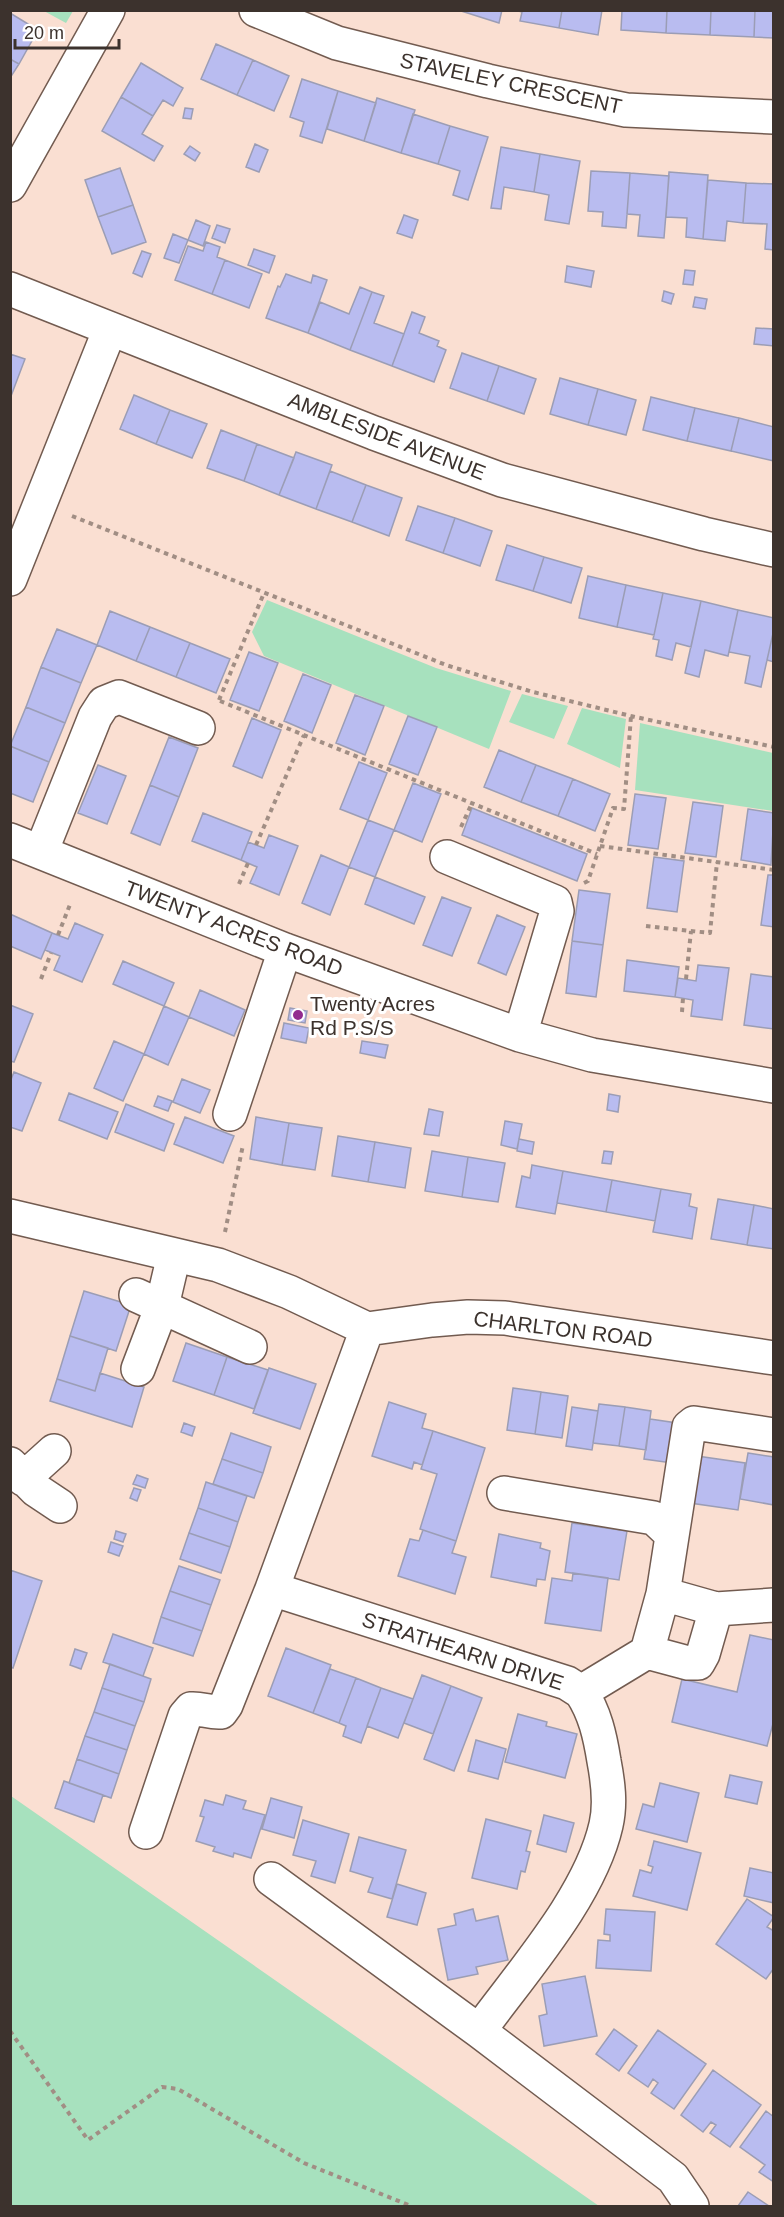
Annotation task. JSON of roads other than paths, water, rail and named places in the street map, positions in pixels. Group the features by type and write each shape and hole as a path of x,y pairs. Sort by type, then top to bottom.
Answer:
{"street":[{"path":"10,185 108,10"},
{"name":"STAVELEY CRESCENT","path":"256,10 337,43 547,94 626,110 774,117"},
{"name":"AMBLESIDE AVENUE","path":"10,289 363,429 502,480 704,534 774,550"},
{"path":"10,579 110,329"},
{"path":"40,852 95,717 104,703 119,697 198,728"},
{"name":"TWENTY ACRES ROAD","path":"10,840 285,950 520,1035 592,1055 774,1086"},
{"path":"447,857 555,902 557,912 520,1035"},
{"path":"230,1114 285,950"},
{"path":"10,1216 218,1265 290,1292 367,1329 272,1589 226,1705 221,1712 213,1713 200,1708 190,1708 185,1716 146,1832"},
{"path":"138,1369 149,1300 174,1255"},
{"path":"149,1300 250,1347"},
{"name":"CHARLTON ROAD","path":"367,1329 468,1317 505,1318 774,1358"},
{"path":"716,1609 703,1654 698,1663 688,1663 647,1653 663,1594 689,1427 694,1423 774,1435"},
{"path":"54,1451 17,1472 60,1506"},
{"path":"504,1493 654,1518 672,1535"},
{"name":"STRATHEARN DRIVE","path":"272,1589 567,1683 581,1692 647,1653"},
{"path":"663,1594 716,1609 774,1605"},
{"path":"479,2031 565,1914 592,1867 603,1835 608,1810 607,1777 600,1735 592,1711 581,1692"},
{"path":"271,1879 479,2031 673,2178 692,2206"}],"place":[{"name":"Twenty Acres Rd P.S/S","path":"298,1015"}]}
